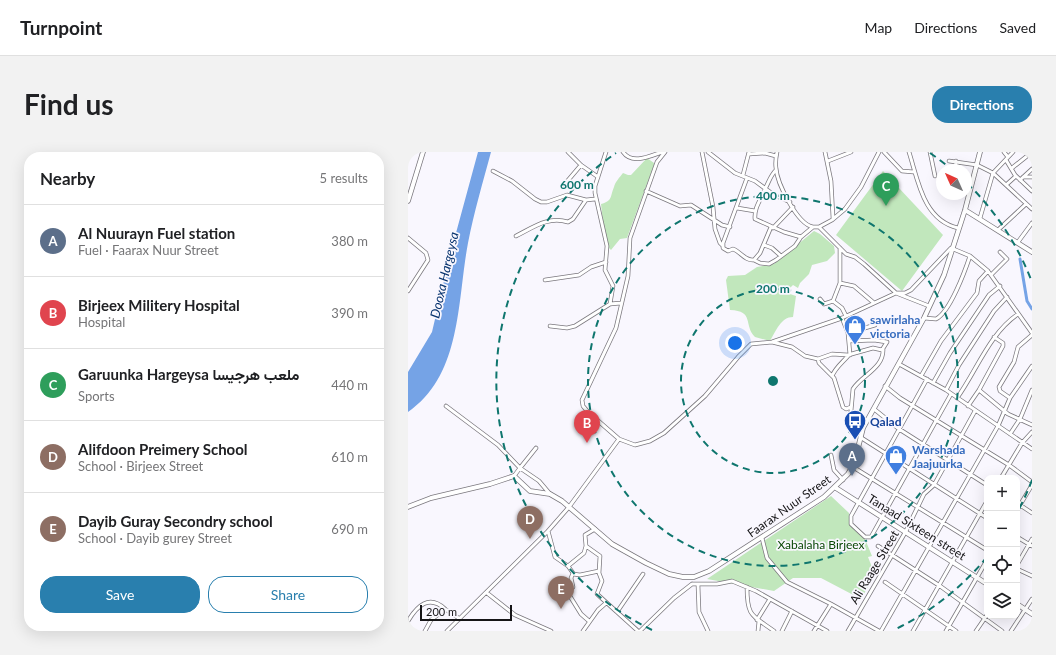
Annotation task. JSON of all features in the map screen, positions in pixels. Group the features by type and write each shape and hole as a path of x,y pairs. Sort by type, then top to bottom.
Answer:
{"main road":[{"path":"408,200 423,152"},
{"name":"Faarax Nuur Street","path":"550,494 569,507 620,550 669,574 683,577 694,577 709,571 762,538 836,488 853,467 863,428 924,318 944,275 980,152"},
{"path":"964,210 980,218 1031,250"},
{"path":"408,507 431,498 490,484 514,476 530,491 550,494"},
{"name":"Tanaad Sixteen street","path":"836,488 906,531 986,583"},
{"path":"1020,606 1032,614"}],"street":[{"path":"568,152 581,165 598,177"},
{"path":"606,152 595,186 595,200 607,246 605,270 613,286 610,304"},
{"path":"623,152 634,159 640,159 662,152"},
{"path":"665,152 657,162 630,238 628,276 616,328 582,400 583,406 588,412 619,439 635,445 642,444 664,433 706,396 739,356 752,344 772,342 844,317 896,293 905,293 911,290 951,248 970,256 988,271 1008,297 1032,334 1018,348 1014,362 999,387 1000,391 1010,398"},
{"path":"702,152 718,241 725,250 728,251 733,249 745,258 760,263 769,264 795,246 801,236 813,227"},
{"path":"708,152 728,169 743,175 790,202"},
{"path":"743,175 748,153 764,152 776,154 776,170 790,202 804,223 813,227 819,227 845,209 861,187 879,152"},
{"path":"825,152 828,160 833,218"},
{"path":"828,160 851,152"},
{"path":"884,152 902,171 914,172"},
{"path":"909,152 922,196 933,212 948,224 958,228"},
{"path":"930,152 935,176"},
{"path":"1004,152 1016,176 1021,178 1032,177"},
{"path":"980,218 993,173 1013,152"},
{"path":"1012,168 1032,152"},
{"path":"949,161 977,165 993,173 1032,209"},
{"path":"564,185 581,165"},
{"path":"1021,178 1032,169"},
{"path":"776,170 770,176 766,189 755,211 755,219 772,227 801,236"},
{"path":"493,171 512,181 541,202 547,202 567,195 586,200 595,200"},
{"path":"1006,185 1016,176"},
{"path":"723,246 747,178"},
{"path":"1021,178 1032,191"},
{"path":"646,191 680,206 691,205 722,225 730,227"},
{"path":"516,236 545,221 558,219 568,222 573,219 586,200"},
{"path":"998,230 1026,204"},
{"path":"754,260 764,245 772,227 793,207"},
{"path":"737,208 755,211"},
{"path":"1018,242 1032,223"},
{"path":"819,227 846,254 855,257 864,264 896,293 929,306"},
{"path":"408,238 426,253 428,260 408,291"},
{"path":"764,245 772,248 781,256"},
{"path":"834,301 840,283 840,248"},
{"path":"991,275 1007,259 1000,252"},
{"path":"924,318 936,319 943,314 962,278 970,256"},
{"path":"545,280 579,275 587,269 606,262"},
{"path":"921,376 941,342 977,293 979,281 988,271"},
{"path":"840,283 854,286 874,304"},
{"path":"934,383 950,353 989,294 1000,286"},
{"path":"946,390 959,365 994,311 1008,297"},
{"path":"820,299 824,304 834,301"},
{"path":"832,376 836,368 849,355 848,333 842,308 834,301"},
{"path":"550,326 567,328 575,326 610,304 621,303"},
{"path":"957,398 1001,327 1018,314"},
{"path":"848,333 875,325"},
{"path":"968,406 979,390 1004,345 994,337"},
{"path":"849,341 886,341 883,354 875,368 853,389 850,422 858,428 863,428"},
{"path":"772,342 792,347 804,356 818,358 832,354 849,355 873,348 883,349"},
{"path":"818,358 819,363 832,376 843,407 846,409 851,407"},
{"path":"899,364 946,390 1032,449"},
{"path":"762,538 767,558 787,582 880,631 903,596 943,521 985,450 998,426 1010,398 1032,366"},
{"path":"927,379 858,502 850,522 865,537 871,537 894,493 909,470 951,394"},
{"path":"885,386 913,406 1009,465 1032,483 1020,501"},
{"path":"979,390 1004,411 1032,425"},
{"path":"1010,434 1020,419 1032,390"},
{"path":"1027,403 1032,404"},
{"path":"446,406 498,445 520,468 539,481 550,494"},
{"path":"874,409 899,429 984,483"},
{"name":"Ali Raage Street","path":"848,631 906,531 924,494 934,485 975,411"},
{"path":"1003,475 1022,443 1032,432"},
{"path":"860,437 909,470 984,516"},
{"path":"447,631 548,531 569,507 619,439"},
{"path":"514,476 536,448"},
{"path":"831,455 834,470 843,480"},
{"path":"853,467 894,493 943,521 984,548"},
{"path":"1020,505 1032,513"},
{"path":"913,631 926,611 966,536 984,507"},
{"path":"568,566 583,554 586,546 586,535 595,530"},
{"path":"548,531 555,557 568,566 573,574 571,578 573,587 568,593 581,614 589,621"},
{"path":"1020,538 1031,545"},
{"path":"1020,561 1031,545 1032,539"},
{"path":"586,546 600,556 599,571 602,581 597,594 639,631 674,598 692,584 694,577"},
{"path":"878,546 940,586 1002,631"},
{"path":"946,631 984,565"},
{"path":"1020,570 1032,576"},
{"path":"573,574 580,575 599,571"},
{"path":"617,612 643,574"},
{"path":"692,584 717,584 732,581 770,599 827,631"},
{"path":"885,582 903,596 956,631"},
{"path":"698,585 699,612 708,631"},
{"path":"747,587 747,606 758,620 774,631"},
{"path":"487,593 515,615 551,631"},
{"path":"758,631 758,620 770,599"},
{"path":"1010,631 1032,599"},
{"path":"408,621 419,607 427,602 437,602 460,619"},
{"path":"583,631 598,610 606,603"},
{"path":"814,631 831,604"},
{"path":"425,631 431,620 445,609"},
{"path":"782,631 792,611"},
{"path":"976,631 984,619"}],"green space":[{"path":"647,158 654,163 654,165 627,238 620,239 611,250 609,248 603,223 601,204 609,200 615,183 623,173 631,175"},
{"path":"883,171 943,235 902,291 836,235"},
{"path":"814,231 834,246 835,253 827,261 812,265 809,274 800,283 798,288 793,285 789,289 790,294 796,296 793,317 785,319 782,322 770,341 755,337 746,316 738,311 730,310 726,280 728,276 745,275 757,267 774,264"},
{"name":"Xabalaha Birjeex","path":"831,496 849,513 850,522 865,539 872,556 868,557 875,575 861,599 821,578 793,578 774,591 707,579"}],"water":[{"path":"478,152 491,152 468,243 454,335 448,358 439,378 426,396 408,412 408,372 432,332 450,255"}],"waterway":[{"path":"1020,259 1027,301 1032,309"}],"place":[{"name":"Garuunka Hargeysa ملعب هرجيسا","path":"886,206"},
{"name":"sawirlaha victoria","path":"855,346"},
{"name":"Qalad","path":"855,440"},
{"name":"Birjeex Militery Hospital","path":"587,443"},
{"name":"Al Nuurayn Fuel station","path":"852,476"},
{"name":"Warshada Jaajuurka","path":"896,476"},
{"name":"Alifdoon Preimery School","path":"530,539"},
{"name":"Dayib Guray Secondry school","path":"561,609"}],"water label":[{"name":"Dooxa Hargeysa","path":"444,275"}]}
